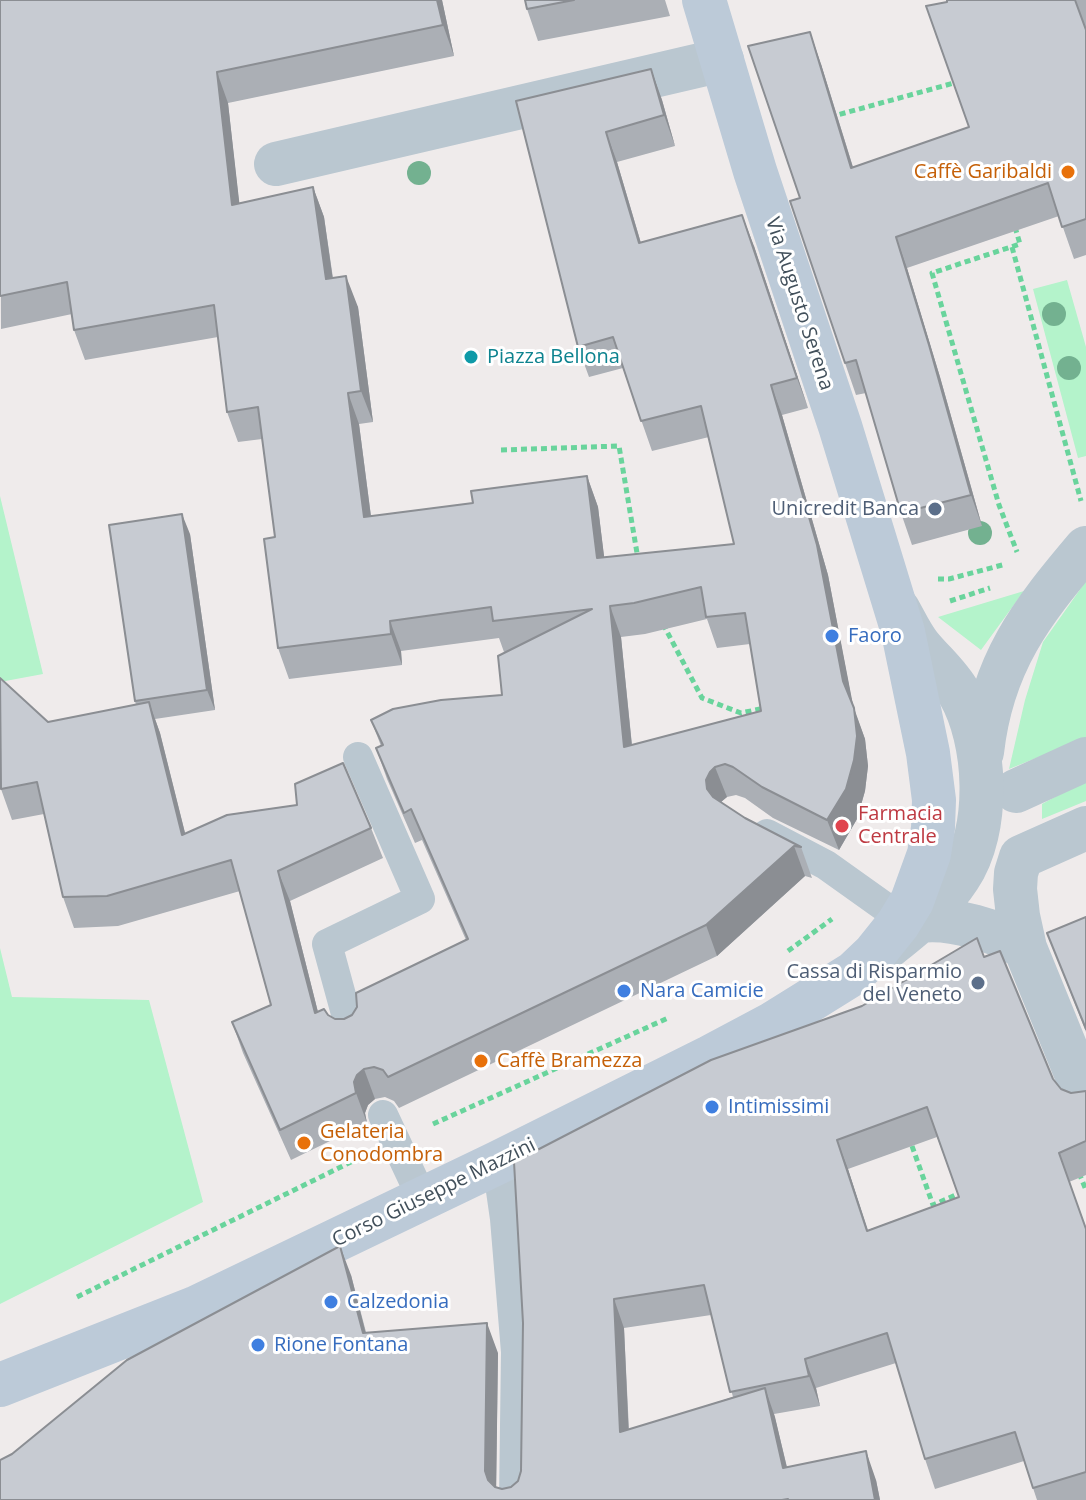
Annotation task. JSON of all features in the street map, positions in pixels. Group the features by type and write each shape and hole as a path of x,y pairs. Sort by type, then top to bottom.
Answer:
{"main road":[{"name":"Via Augusto Serena","path":"704,0 755,171 840,426 904,589 913,677 933,783 933,828 912,922"},
{"name":"Corso Giuseppe Mazzini","path":"0,1385 195,1308 710,1057 772,1024 854,973 912,922"},
{"path":"0,1415 195,1308"}],"street":[{"path":"276,164 722,60"},
{"path":"1025,854 1007,850 993,841 983,821 989,787 988,714 1007,659 1030,617 1086,548"},
{"name":"Via Augusto Serena","path":"904,589 917,642 960,694 989,787"},
{"path":"989,787 1086,759"},
{"path":"912,922 951,889 967,865 989,787"},
{"path":"1086,828 1025,854 1018,863 1015,889 1025,948 1086,1098"},
{"path":"912,922 943,921 979,928 1025,948"}],"lane":[{"path":"351,1032 327,944 420,899 358,757"},
{"path":"745,819 764,833 826,865 912,922"},
{"path":"390,1128 422,1198"},
{"path":"497,1163 516,1352 514,1500"}],"path":[{"path":"820,120 954,83"},
{"path":"1013,222 1020,244 932,273 999,505 1020,560"},
{"path":"1012,247 1081,503"},
{"path":"501,450 619,446 638,562"},
{"path":"1002,584 945,602 932,603 902,594 904,589 1007,564"},
{"path":"660,616 702,698 741,713 772,707"},
{"path":"779,957 867,893"},
{"path":"72,1299 299,1186 390,1128 670,1017"},
{"path":"912,1146 933,1205 958,1194"}],"green space":[{"path":"1067,280 1086,347 1086,456 1078,458 1033,289"},
{"path":"0,496 43,674 0,682"},
{"path":"1086,581 1086,738 1009,769 1043,642"},
{"path":"1024,591 981,650 938,617"},
{"path":"1086,780 1086,801 1042,819 1042,804"},
{"path":"0,948 12,997 149,1000 203,1202 0,1304"}],"building":[{"path":"0,0 437,0 443,25 217,72 232,205 313,187 326,279 346,276 361,391 348,393 364,517 473,503 471,491 587,476 597,558 734,544 701,406 641,421 613,337 578,347 516,101 651,69 664,115 606,132 639,243 742,215 797,378 771,385 817,545 843,681 854,708 857,736 846,789 827,820 762,787 733,767 725,764 715,767 706,780 707,789 713,797 745,818 801,847 794,846 706,925 388,1077 383,1070 374,1067 364,1069 354,1082 356,1093 280,1130 232,1022 271,1005 231,860 107,896 63,897 37,782 1,789 0,678 48,722 149,702 182,835 227,815 297,805 295,784 343,763 371,828 278,871 315,1013 324,1009 335,1019 344,1019 352,1015 357,1007 356,993 468,939 411,809 404,813 376,748 383,745 371,720 393,709 441,700 502,695 498,656 592,609 493,621 491,607 390,621 391,634 278,648 264,539 275,537 258,407 227,412 214,305 74,330 67,282 0,296","holes":["701,587 706,617 745,613 761,711 624,747 610,606"]},
{"path":"525,0 574,0 527,9"},
{"path":"947,0 1075,0 1086,30 1086,219 1062,227 1048,183 896,237 971,495 901,513 856,360 845,363 790,201 800,198 748,46 810,32 851,168 969,127 926,6"},
{"path":"182,514 207,690 135,701 109,525"},
{"path":"1086,917 1086,1029 1047,933"},
{"path":"977,938 984,957 1000,951 1053,1079 1061,1089 1071,1093 1086,1091 1086,1141 1059,1153 1086,1229 1086,1472 1033,1488 1015,1432 925,1459 887,1333 805,1359 809,1376 730,1392 704,1285 614,1299 620,1432 765,1388 783,1468 866,1451 875,1500 0,1500 0,1460 12,1454 127,1360 340,1246 363,1333 487,1323 485,1471 495,1487 511,1487 518,1481 521,1471 523,1323 514,1162 711,1060 862,1006","holes":["927,1107 959,1197 867,1231 837,1140"]}],"place":[{"name":"Caffè Garibaldi","path":"1068,172"},
{"name":"Piazza Bellona","path":"471,357"},
{"name":"Unicredit Banca","path":"935,509"},
{"name":"Faoro","path":"832,636"},
{"name":"Farmacia Centrale","path":"842,826"},
{"name":"Cassa di Risparmio del Veneto","path":"978,983"},
{"name":"Nara Camicie","path":"624,991"},
{"name":"Caffè Bramezza","path":"481,1061"},
{"name":"Intimissimi","path":"712,1107"},
{"name":"Gelateria Conodombra","path":"304,1143"},
{"name":"Calzedonia","path":"331,1302"},
{"name":"Rione Fontana","path":"258,1345"}]}
